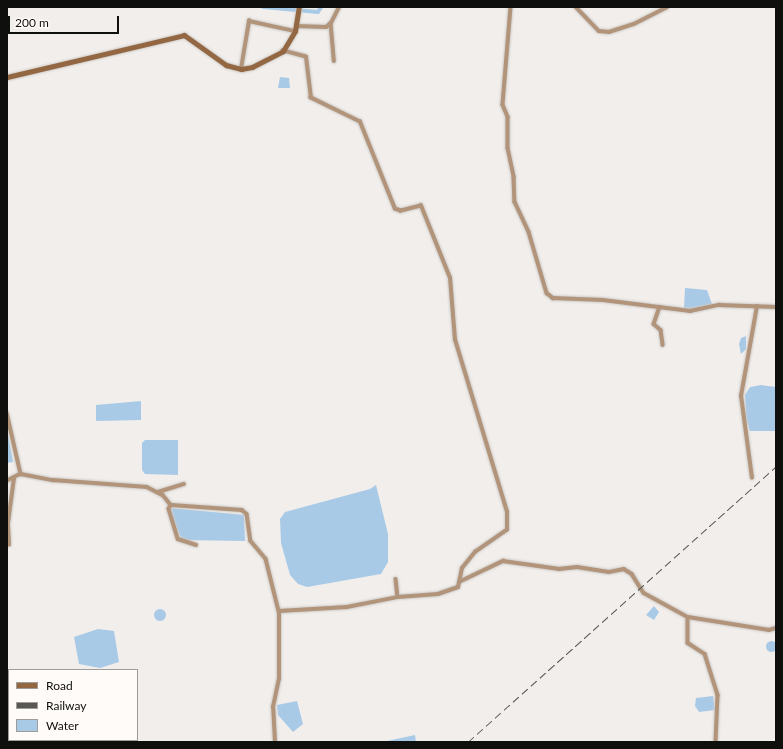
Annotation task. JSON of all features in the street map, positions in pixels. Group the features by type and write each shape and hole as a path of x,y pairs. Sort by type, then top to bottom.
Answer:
{"street":[{"path":"7,77 184,35 226,65 241,68 252,68 284,51 296,26 299,7"},
{"path":"241,68 249,21 296,26 326,27 331,23 339,7"},
{"path":"511,7 503,105 508,117 508,148 514,177 515,202 529,232 547,293 553,298 603,300 690,311 719,305 776,306"},
{"path":"576,7 598,31 609,32 634,24 666,7"},
{"path":"331,23 334,61"},
{"path":"279,611 347,607 398,597 438,594 458,588 462,568 475,552 507,530 507,512 455,340 450,278 421,206 400,211 395,209 360,122 311,98 306,57 284,51"},
{"path":"752,478 741,396 757,306"},
{"path":"660,308 654,324 661,330 663,345"},
{"path":"7,413 21,474"},
{"path":"7,481 21,474 53,480 147,487 158,492 172,505 242,510 247,514 252,541 266,559 279,611 279,679 273,707 276,742"},
{"path":"9,545 8,523 14,478"},
{"path":"158,492 184,484"},
{"path":"172,505 169,509 178,539 196,545"},
{"path":"459,582 503,561 559,569 577,567 610,572 624,569 632,574 644,593 688,616 769,630 776,628"},
{"path":"396,579 398,597"},
{"path":"688,616 688,643 705,654 718,695 716,742"}],"water":[{"path":"280,77 289,78 290,88 278,88"},
{"path":"685,288 707,290 712,304 695,310 684,308"},
{"path":"746,336 746,349 741,354 739,344 741,338"},
{"path":"761,385 776,387 776,431 750,431 746,418 745,395 750,387"},
{"path":"141,401 141,420 96,421 96,405"},
{"path":"7,429 13,462 7,463"},
{"path":"145,440 178,440 178,475 145,474 142,470 142,443"},
{"path":"376,485 388,534 388,562 381,574 307,587 298,584 290,575 281,543 280,519 285,512 370,489"},
{"path":"171,508 244,515 245,541 182,540 174,523"},
{"path":"654,606 659,612 654,620 646,615"},
{"path":"158,609 162,609 166,615 162,621 158,621 154,617 154,613"},
{"path":"98,629 114,631 119,662 100,668 79,664 74,637"},
{"path":"771,640 775,642 777,646 775,650 771,652 767,650 765,646 767,642"},
{"path":"713,696 715,710 699,712 695,706 696,698"},
{"path":"297,701 303,724 293,732 278,715 277,705"},
{"path":"415,735 416,742 387,741"}],"waterway":[{"path":"263,7 318,12 321,7"}],"railway":[{"path":"468,742 776,467"}]}
